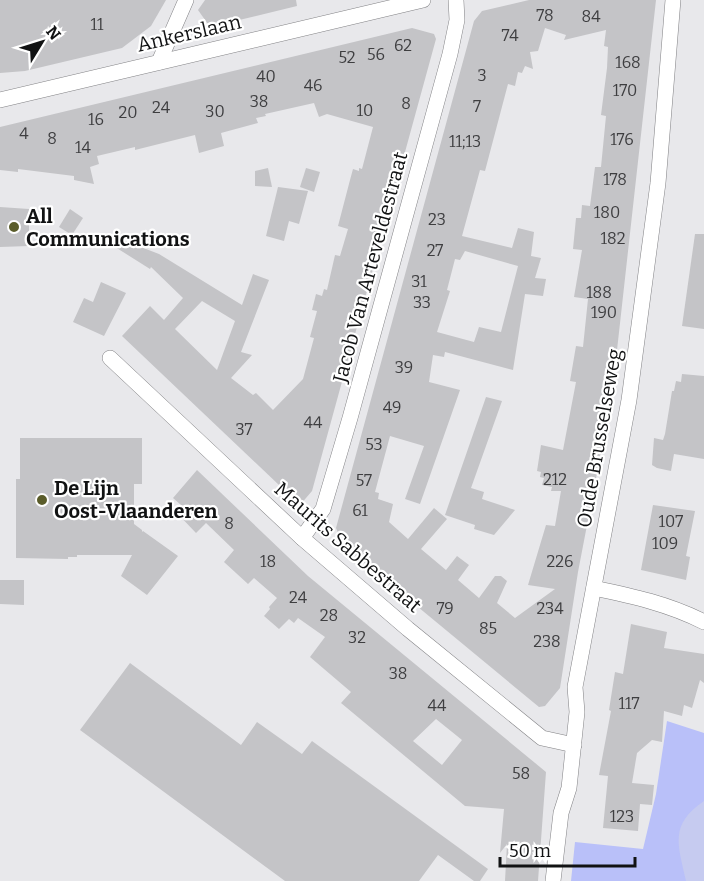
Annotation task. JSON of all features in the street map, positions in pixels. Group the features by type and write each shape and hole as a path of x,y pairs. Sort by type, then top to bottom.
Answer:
{"street":[{"path":"159,62 186,0"},
{"name":"Ankerslaan","path":"0,100 423,0"},
{"name":"Jacob Van Arteveldestraat","path":"302,538 323,510 350,418 450,54 457,20 456,0"},
{"name":"Oude Brusselseweg","path":"553,881 561,813 569,789 574,745 577,712 575,687 629,400 657,183 673,0"},
{"name":"Maurits Sabbestraat","path":"110,358 302,538 408,629 542,738 574,745"},
{"path":"594,588 645,599 704,622"}],"shaded area":[{"path":"667,721 704,733 704,881 571,881 575,842 643,849 656,794"},
{"path":"704,801 704,881 686,881 679,846 681,827 685,818"}],"building":[{"path":"0,0 166,0 151,26 122,48 25,71 0,73"},
{"path":"205,0 296,0 297,6 210,27 198,10"},
{"path":"529,0 656,0 612,395 578,572 560,688 545,706 539,707 343,545 336,528 474,21 482,11","holes":["545,28 566,35 564,40 606,30 604,46 608,47 607,68 601,115 606,116 601,167 595,167 590,206 582,205 581,218 576,218 573,249 582,250 574,297 588,299 583,347 576,346 570,381 576,382 563,450 541,445 537,471 541,472 540,477 544,478 542,485 552,487 551,491 561,491 555,526 546,525 528,585 555,589 515,618 497,603 507,581 501,576 495,576 479,598 458,580 469,565 457,556 446,570 421,549 447,519 434,508 408,539 389,522 393,504 378,499 379,493 375,492 390,436 424,446 405,499 420,504 460,390 429,382 433,355 444,357 445,352 513,370 525,294 543,296 546,279 535,278 541,258 531,256 534,232 518,228 512,248 462,236 480,170 485,171 508,84 515,86 518,72 522,73 525,66 533,69 530,52 538,51","465,251 518,266 501,332 479,327 474,342 437,332 450,291 447,290 455,259 460,260"]},
{"path":"412,28 434,34 436,39 312,491 300,505 122,336 150,306 164,320 183,298 151,267 150,269 104,240 107,234 159,254 242,305 253,274 269,280 241,352 252,355 231,378 253,395 256,393 273,410 303,379 314,338 310,337 317,311 312,310 316,294 322,296 324,289 327,290 335,255 340,256 348,229 338,226 353,169 359,171 359,168 362,169 373,127 327,114 319,117 314,103 265,114 266,116 256,118 258,123 221,133 224,146 199,153 195,135 135,150 135,147 97,156 99,164 90,167 94,184 74,180 74,176 18,169 18,172 0,170 0,127","holes":["202,301 235,321 217,370 175,329"]},
{"path":"268,168 272,187 255,186 255,171"},
{"path":"306,168 320,172 314,192 300,187"},
{"path":"278,187 308,191 299,224 289,221 284,241 266,236"},
{"name":"All Communications","path":"0,207 29,209 29,246 0,247"},
{"path":"70,209 83,218 72,235 59,227"},
{"path":"695,234 704,234 704,329 682,326"},
{"path":"101,282 126,293 104,336 73,322 84,298 93,302"},
{"path":"682,374 704,376 704,459 674,454 671,471 652,465 654,438 663,440 672,391 674,391 676,381 681,382"},
{"path":"486,397 502,401 471,488 484,492 482,499 515,510 494,535 474,529 475,525 445,515"},
{"name":"De Lijn Oost-Vlaanderen","path":"20,438 142,438 142,484 134,484 134,524 178,556 147,595 121,576 132,555 77,555 77,557 68,557 68,559 16,558 16,479 20,479"},
{"path":"197,470 308,576 546,772 538,881 505,881 507,844 500,853 504,809 465,806 341,703 351,692 310,657 325,637 298,618 294,623 289,619 279,629 264,616 277,598 254,578 248,584 224,562 234,550 206,523 196,533 175,511 181,505 173,498","holes":["436,719 462,740 442,765 413,741"]},
{"path":"653,505 695,511 686,556 690,557 686,580 641,570"},
{"path":"0,580 24,580 24,605 0,604"},
{"path":"631,624 667,632 664,648 704,654 704,683 700,680 692,708 684,705 682,716 664,711 662,742 652,740 637,753 632,783 654,785 652,805 640,804 638,831 603,828 608,776 599,775 611,711 609,710 615,672 623,674"},
{"path":"130,663 241,745 257,722 302,754 312,741 488,869 480,881 474,881 438,855 419,881 285,881 80,730"}],"place":[{"name":"All Communications","path":"14,227"},
{"name":"De Lijn Oost-Vlaanderen","path":"42,500"}]}
